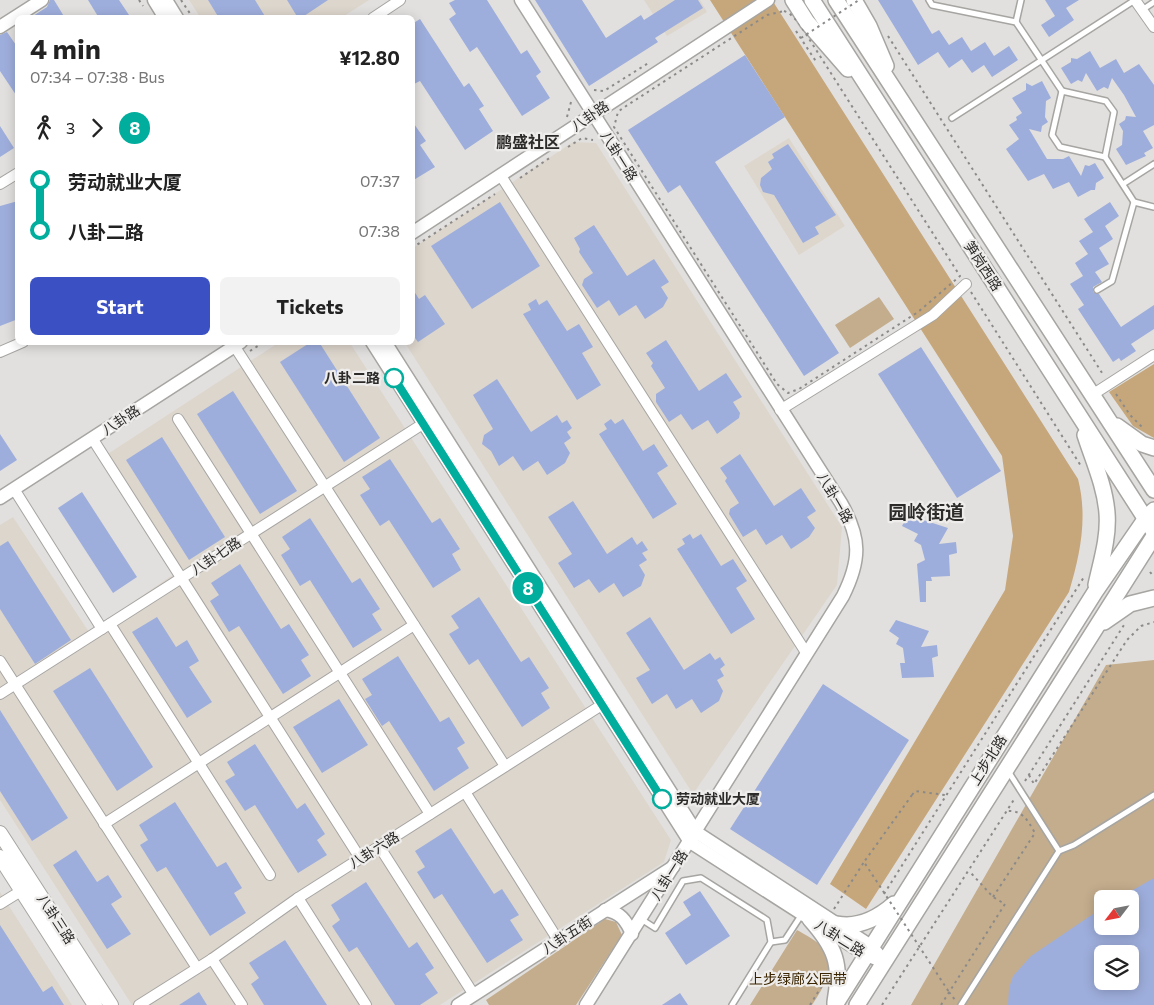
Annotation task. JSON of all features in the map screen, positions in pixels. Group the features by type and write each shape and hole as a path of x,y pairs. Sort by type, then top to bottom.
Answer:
{"main road":[{"name":"笋岗西路","path":"812,0 1099,446 1150,514 1154,534"},
{"name":"笋岗西路","path":"836,0 1154,490"},
{"path":"854,0 881,51 895,91"},
{"path":"790,6 875,99"},
{"path":"1080,417 1104,494 1107,514 1106,537 1095,592"},
{"path":"1108,420 1135,439 1154,448"},
{"path":"1099,446 1118,434"},
{"name":"上步北路","path":"834,1005 1095,592 1150,514"},
{"name":"上步北路","path":"857,1005 1097,628 1154,534"},
{"path":"1097,628 1130,604 1154,598"},
{"name":"八卦三路","path":"0,833 111,1005"},
{"name":"八卦三路","path":"0,857 95,1005"},
{"path":"837,924 847,926 864,922 881,914 901,898"},
{"path":"806,917 834,950 837,980 834,1005"}],"street":[{"path":"20,15 42,0"},
{"path":"154,0 163,15"},
{"path":"166,0 175,15"},
{"path":"378,15 400,0"},
{"name":"八卦一路","path":"521,0 849,518 857,548 851,580 676,865 586,1005"},
{"name":"八卦路","path":"415,231 768,0"},
{"path":"1136,0 1154,27"},
{"path":"0,28 15,18"},
{"path":"0,184 15,175"},
{"path":"501,176 807,654"},
{"path":"780,410 933,315 965,284"},
{"path":"0,352 17,345"},
{"path":"238,345 324,486 505,766"},
{"name":"八卦路","path":"0,498 238,345"},
{"name":"八卦二路","path":"374,345 427,420 693,837 806,917 868,950"},
{"name":"八卦二路","path":"387,345 427,420"},
{"path":"1092,395 1154,355"},
{"path":"178,419 430,814"},
{"name":"八卦七路","path":"0,694 427,420"},
{"path":"92,438 360,858"},
{"path":"14,489 198,763 270,875"},
{"path":"104,824 414,625"},
{"path":"0,661 197,968"},
{"name":"八卦六路","path":"139,1005 212,959 298,898 608,701"},
{"path":"465,792 558,940"},
{"name":"八卦二路","path":"693,837 837,924 884,962"},
{"path":"380,846 474,995"},
{"name":"八卦五街","path":"458,1005 676,865"},
{"path":"0,904 21,890"},
{"path":"298,898 366,1005"},
{"path":"605,910 614,911 622,916 632,934"},
{"path":"212,959 242,1005"}],"lane":[{"path":"930,3 940,0"},
{"path":"1016,22 1021,0"},
{"path":"952,118 1136,0"},
{"path":"1142,10 1154,2"},
{"path":"930,3 1016,22 1062,91 1106,101 1114,112 1105,157"},
{"path":"1062,91 1052,134 1060,147 1105,157 1134,202 1154,208"},
{"path":"1123,184 1154,164"},
{"path":"1098,290 1112,281 1134,202"},
{"path":"1006,769 1059,851"},
{"path":"959,1005 1059,851 1074,845 1154,794"},
{"path":"641,919 655,928 683,881 701,878 767,920 771,942 732,1005"},
{"path":"771,942 785,940 806,917"}],"path":[{"path":"181,0 190,15"},
{"path":"817,63 801,38 859,0"},
{"path":"790,6 1082,468"},
{"path":"886,32 1107,380"},
{"path":"590,88 604,91"},
{"path":"562,150 582,138 594,140"},
{"path":"520,178 555,155"},
{"path":"415,246 495,194"},
{"path":"1112,389 1130,415 1143,428"},
{"path":"880,900 1088,570"},
{"path":"1150,572 1154,577"},
{"path":"1029,775 1034,784 1127,640 1141,626 1154,622"},
{"path":"837,905 864,862 915,791 946,795"},
{"path":"993,897 1035,833 1025,817 1019,812 1007,811"},
{"path":"864,862 959,1005"},
{"path":"941,1005 1005,904 993,897 969,871"},
{"path":"810,1005 826,978"},
{"path":"882,1005 891,992"}],"shaded area":[{"path":"189,0 369,0 346,15 199,15"},
{"path":"644,0 700,0 707,12 667,36"},
{"path":"710,0 772,0 1078,479 1081,494 1081,536 1069,592 866,909 830,884 1005,590 1013,536 1002,456"},
{"path":"789,138 845,226 799,255 744,166"},
{"path":"573,142 596,143 842,527 837,585 693,794 406,345 415,345 415,247"},
{"path":"275,345 351,345 671,840 664,862 440,1005 132,1005 0,800 0,525 13,517 89,632 174,574 100,459"},
{"path":"1154,364 1154,438 1133,426 1109,392"},
{"path":"0,892 72,1005 0,1005"}],"green space":[{"path":"879,297 894,319 850,348 835,325"},
{"path":"1154,660 1154,1005 911,1005 1106,665"},
{"path":"605,919 616,922 622,935 576,1005 489,1005 486,1000"},
{"name":"上步绿廊公园带","path":"797,930 820,945 828,960 829,968 825,983 817,998 812,1005 750,1005"}],"building":[{"path":"50,0 54,0 63,15 35,15 47,7"},
{"path":"88,0 119,0 129,15 97,15"},
{"path":"208,0 255,0 264,15 217,15"},
{"path":"287,0 328,0 306,15 296,15"},
{"path":"455,0 487,0 521,54 527,50 541,72 536,76 550,98 522,116 477,47 470,52 449,19 456,14 449,3"},
{"path":"535,0 582,0 606,38 641,15 644,20 675,0 698,0 703,8 655,38 658,42 589,86"},
{"path":"878,0 912,0 932,34 939,30 949,45 962,37 971,51 985,42 994,56 1009,46 1018,60 992,77 984,65 972,73 962,59 949,68 938,52 918,65"},
{"path":"1045,0 1079,0 1066,8 1074,20 1049,37 1041,25 1055,16"},
{"path":"420,19 464,87 469,83 484,106 479,109 493,131 465,150 420,81 415,84 415,22"},
{"path":"7,32 15,44 15,94 0,71 0,35"},
{"path":"1090,51 1100,68 1116,59 1124,73 1139,64 1154,85 1154,125 1143,131 1153,148 1144,153 1146,156 1126,165 1116,149 1122,145 1123,131 1119,124 1125,120 1126,116 1136,117 1124,95 1112,78 1108,89 1104,87 1097,91 1086,73 1082,82 1078,80 1071,84 1061,68 1071,62 1071,58 1077,59"},
{"path":"745,55 785,117 715,162 839,353 804,376 680,185 668,193 628,130"},
{"path":"1042,81 1051,98 1046,101 1045,117 1048,122 1042,126 1041,132 1029,129 1047,159 1063,159 1069,156 1081,176 1085,165 1089,166 1095,163 1104,178 1096,183 1095,190 1091,190 1078,197 1069,182 1053,189 1044,174 1028,181 1006,149 1019,139 1009,125 1017,120 1016,117 1022,113 1012,98 1026,90 1026,83 1032,86"},
{"path":"415,125 426,141 420,145 435,167 415,179"},
{"path":"0,126 14,148 0,157"},
{"path":"788,144 836,215 815,227 819,234 803,243 774,195 763,192 760,185 761,178 772,169 768,162 774,158 772,154"},
{"path":"15,202 15,320 0,326 0,206"},
{"path":"500,202 540,266 472,309 431,246"},
{"path":"1110,202 1119,216 1105,226 1113,239 1099,248 1109,264 1095,272 1102,282 1093,287 1093,292 1099,294 1121,327 1154,305 1154,329 1131,344 1136,351 1121,361 1119,358 1113,362 1078,309 1084,305 1070,284 1083,276 1075,263 1088,254 1079,241 1093,232 1084,219"},
{"path":"594,225 627,276 654,259 669,282 661,287 668,298 663,307 645,319 636,305 619,316 609,300 597,308 582,285 584,279 593,273 579,252 580,249 574,238"},
{"path":"415,293 419,299 425,295 445,324 418,342 415,338"},
{"path":"536,299 539,305 547,300 567,331 579,324 593,347 582,353 601,385 577,400 523,314 531,310 528,304"},
{"path":"666,340 699,391 726,373 742,397 733,402 740,413 739,418 717,434 708,420 692,430 681,414 669,422 656,402 656,394 665,388 651,366 653,363 646,353"},
{"path":"306,345 321,345 380,438 344,462 280,362"},
{"path":"921,347 1001,471 957,498 878,374"},
{"path":"497,379 531,432 557,415 562,423 567,420 572,428 567,432 571,438 564,443 570,453 565,463 547,475 538,461 523,471 513,456 499,466 491,451 482,444 484,435 493,429 473,395"},
{"path":"233,391 297,491 260,514 197,414"},
{"path":"611,419 615,424 623,419 643,451 654,444 668,466 657,473 677,504 653,519 599,434 607,429 604,424"},
{"path":"0,434 17,460 0,471"},
{"path":"162,437 225,537 189,560 126,460"},
{"path":"740,454 774,506 801,488 816,511 807,517 815,528 809,537 791,549 782,535 766,545 756,529 743,537 729,514 730,509 739,503 725,481 727,478 720,468"},
{"path":"390,459 432,523 440,518 460,549 452,554 461,570 433,588 389,520 380,526 360,495 370,489 362,477"},
{"path":"82,492 137,577 113,593 58,508"},
{"path":"573,501 607,554 632,537 637,545 642,541 648,550 642,553 647,560 639,565 645,575 641,586 623,597 614,583 599,593 589,579 574,588 558,563 572,554 548,517"},
{"path":"908,515 948,528 939,544 956,542 957,553 949,555 950,576 931,577 932,581 926,581 926,602 920,602 917,564 925,560 921,545 914,541 918,534 902,526"},
{"path":"310,518 352,583 360,578 380,609 372,614 382,630 353,648 310,580 300,586 281,555 290,549 282,537"},
{"path":"690,534 693,539 701,534 721,566 733,559 747,581 736,588 755,619 731,634 677,549 685,544 682,539"},
{"path":"8,541 71,640 35,664 0,609 0,546"},
{"path":"240,564 281,629 289,624 309,655 301,660 311,676 283,694 239,626 229,632 210,601 219,595 211,583"},
{"path":"479,597 521,662 529,657 549,688 541,693 550,708 522,727 478,659 469,665 449,634 459,628 451,616"},
{"path":"157,617 176,647 187,640 199,661 189,667 212,702 187,718 132,632"},
{"path":"650,617 684,670 710,653 715,660 720,657 725,665 720,669 724,676 717,680 723,691 719,701 701,713 692,699 676,709 667,694 652,704 636,678 650,670 626,633"},
{"path":"896,620 929,631 921,647 937,645 938,656 932,658 934,677 902,678 900,663 905,663 903,648 896,644 899,638 889,631"},
{"path":"398,656 440,722 449,717 465,743 457,748 469,768 434,791 389,721 382,726 365,699 372,695 362,679"},
{"path":"90,668 153,767 117,791 53,691"},
{"path":"823,684 909,740 817,885 730,829"},
{"path":"339,699 368,745 322,773 293,727"},
{"path":"0,710 68,818 32,841 0,791"},
{"path":"255,744 297,809 305,803 325,834 317,840 327,855 298,873 255,805 245,811 225,781 235,775 227,762"},
{"path":"175,802 217,867 226,862 242,888 234,893 246,913 210,936 166,867 157,872 140,845 148,840 139,825"},
{"path":"451,828 494,894 502,889 519,915 510,920 523,940 487,963 442,894 434,899 417,872 425,867 415,851"},
{"path":"76,850 97,882 108,875 122,897 111,904 131,934 107,949 53,865"},
{"path":"1154,878 1154,1005 1008,1005 1009,988 1013,976 1031,956 1094,913 1094,935 1139,935 1139,890 1133,890"},
{"path":"366,882 409,948 417,942 434,968 425,974 438,993 420,1005 395,1005 357,947 349,952 332,926 340,920 331,905"},
{"path":"700,891 730,936 686,965 665,933 691,915 683,902"},
{"path":"0,925 43,992 52,986 64,1005 0,1005"},
{"path":"285,940 327,1005 264,1005 251,984 259,978 249,963"},
{"path":"199,992 207,1005 179,1005"},
{"path":"680,993 688,1005 662,1005"}],"bus line":[{"name":"8","path":"394,378 662,799"}],"place":[{"name":"八卦二路","path":"394,378"},
{"name":"劳动就业大厦","path":"662,799"}],"district":[{"name":"鹏盛社区","path":"528,142"},
{"name":"园岭街道","path":"926,512"}]}
